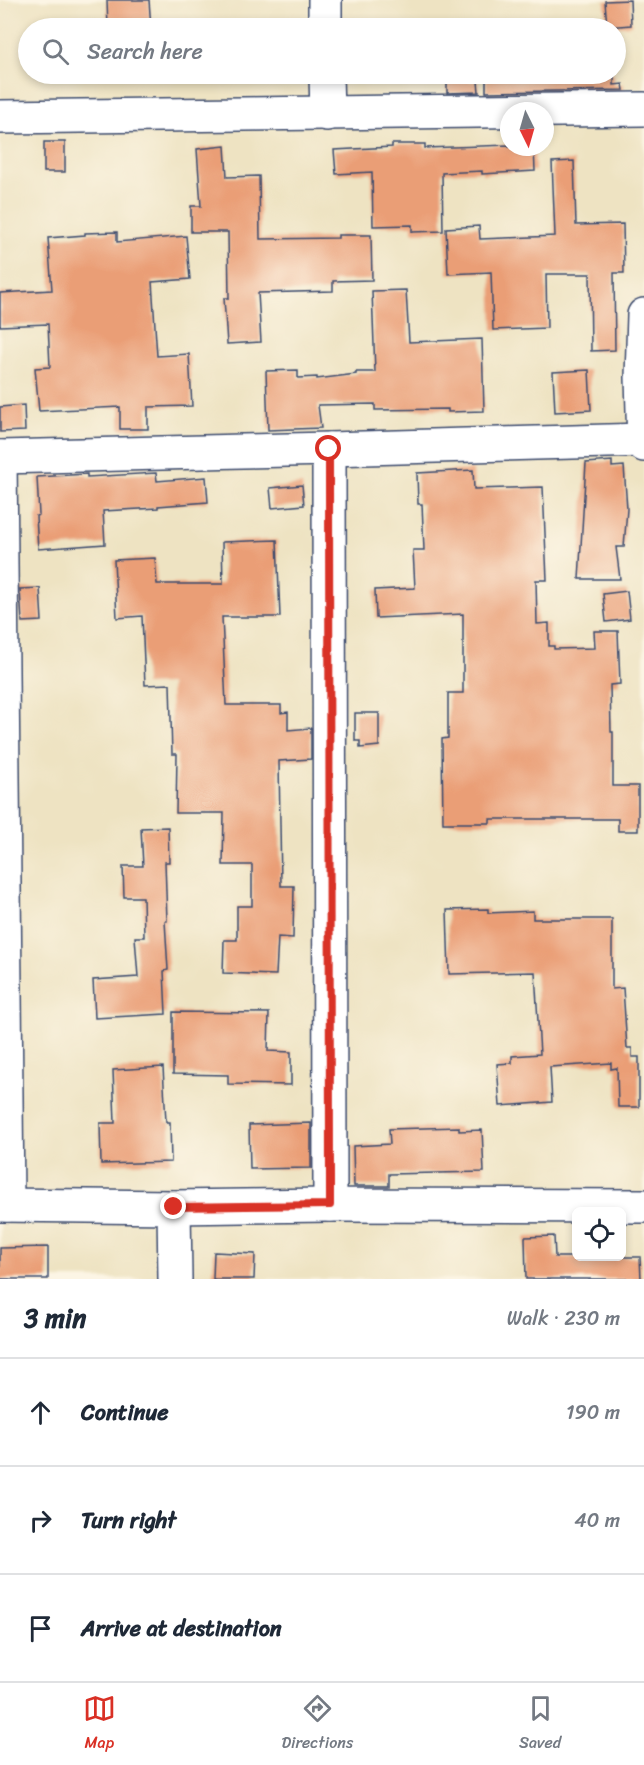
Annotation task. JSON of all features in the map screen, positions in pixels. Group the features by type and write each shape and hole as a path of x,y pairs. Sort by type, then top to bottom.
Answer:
{"street":[{"path":"325,0 326,18"},
{"path":"327,84 327,114"},
{"path":"0,117 644,108"},
{"path":"644,315 642,377 644,445"},
{"path":"644,440 1,457 4,1205 644,1206"},
{"path":"329,449 330,1205"},
{"path":"174,1207 175,1279"}],"building":[{"path":"107,0 149,0 150,18 108,18"},
{"path":"630,0 631,25 626,25 626,18 606,18 605,1"},
{"path":"447,84 478,84 479,92 447,93"},
{"path":"486,84 623,84 624,90 486,92"},
{"path":"44,142 65,142 65,172 44,172"},
{"path":"392,144 425,144 425,148 500,145 500,156 534,156 535,171 482,174 482,171 442,173 443,231 412,232 412,225 373,226 372,172 336,174 334,150 392,147"},
{"path":"225,146 227,177 259,176 260,239 338,238 338,235 371,235 372,280 333,281 333,291 258,293 261,342 227,344 224,298 229,298 228,232 191,232 191,206 201,206 197,149"},
{"path":"574,161 576,225 623,224 624,273 614,273 615,350 591,351 590,274 546,274 547,328 493,330 491,272 448,274 446,228 479,226 480,239 555,236 552,162"},
{"path":"117,232 117,242 186,236 190,279 152,282 157,356 189,354 192,406 148,407 148,429 120,429 120,407 39,411 35,368 50,367 48,324 0,326 0,293 52,290 48,238"},
{"path":"406,290 409,342 482,339 484,411 375,410 375,404 318,405 321,428 268,430 266,371 298,370 298,378 317,377 317,379 356,374 356,372 375,372 372,291"},
{"path":"589,370 591,410 555,412 553,372"},
{"path":"24,405 25,431 0,432 0,407"},
{"path":"612,461 612,467 624,466 627,509 624,547 616,547 620,579 579,579 586,463"},
{"path":"473,470 474,489 543,487 547,580 536,580 537,624 549,623 549,646 554,646 554,649 595,648 594,631 618,631 620,684 610,685 613,786 638,786 638,831 618,831 618,819 490,819 490,823 443,823 442,739 448,738 448,693 463,693 463,614 376,618 375,590 415,588 413,550 424,550 422,504 418,504 417,473"},
{"path":"156,473 157,481 206,477 208,502 103,511 105,544 38,549 37,477"},
{"path":"302,485 304,505 272,508 270,488"},
{"path":"277,540 280,617 222,617 226,705 281,705 281,713 288,712 288,730 311,728 311,759 279,761 281,886 294,886 293,938 278,937 276,975 223,973 224,940 237,940 237,906 252,906 252,865 223,865 224,813 176,813 177,754 172,754 170,684 145,685 142,616 117,618 114,560 155,558 157,584 223,584 222,542"},
{"path":"40,588 42,621 22,622 20,589"},
{"path":"627,591 630,619 606,622 603,594"},
{"path":"355,713 379,713 379,746 360,748 360,741 355,741"},
{"path":"168,827 169,862 165,862 168,970 164,971 166,1014 95,1018 93,980 138,977 135,937 144,937 143,897 124,897 123,866 143,866 141,828"},
{"path":"488,909 488,913 533,911 533,919 612,919 612,989 623,988 627,1048 632,1048 632,1057 639,1057 639,1107 618,1107 617,1068 611,1069 611,1063 550,1067 552,1102 500,1106 497,1064 512,1063 512,1056 540,1054 535,972 449,974 447,910"},
{"path":"173,1012 269,1013 268,1051 291,1052 291,1085 228,1084 228,1075 173,1074"},
{"path":"163,1067 166,1122 170,1122 171,1162 101,1164 100,1123 115,1123 113,1070"},
{"path":"311,1123 311,1168 250,1169 249,1125"},
{"path":"459,1127 459,1131 482,1130 484,1172 389,1174 389,1186 354,1186 353,1146 390,1144 389,1129"},
{"path":"554,1236 555,1257 572,1257 572,1261 626,1261 626,1257 640,1257 641,1279 526,1279 525,1237"},
{"path":"48,1247 48,1279 0,1279 0,1248"},
{"path":"214,1252 255,1254 254,1279 213,1279"}],"route":[{"path":"174,1207 330,1205 329,449"}]}
